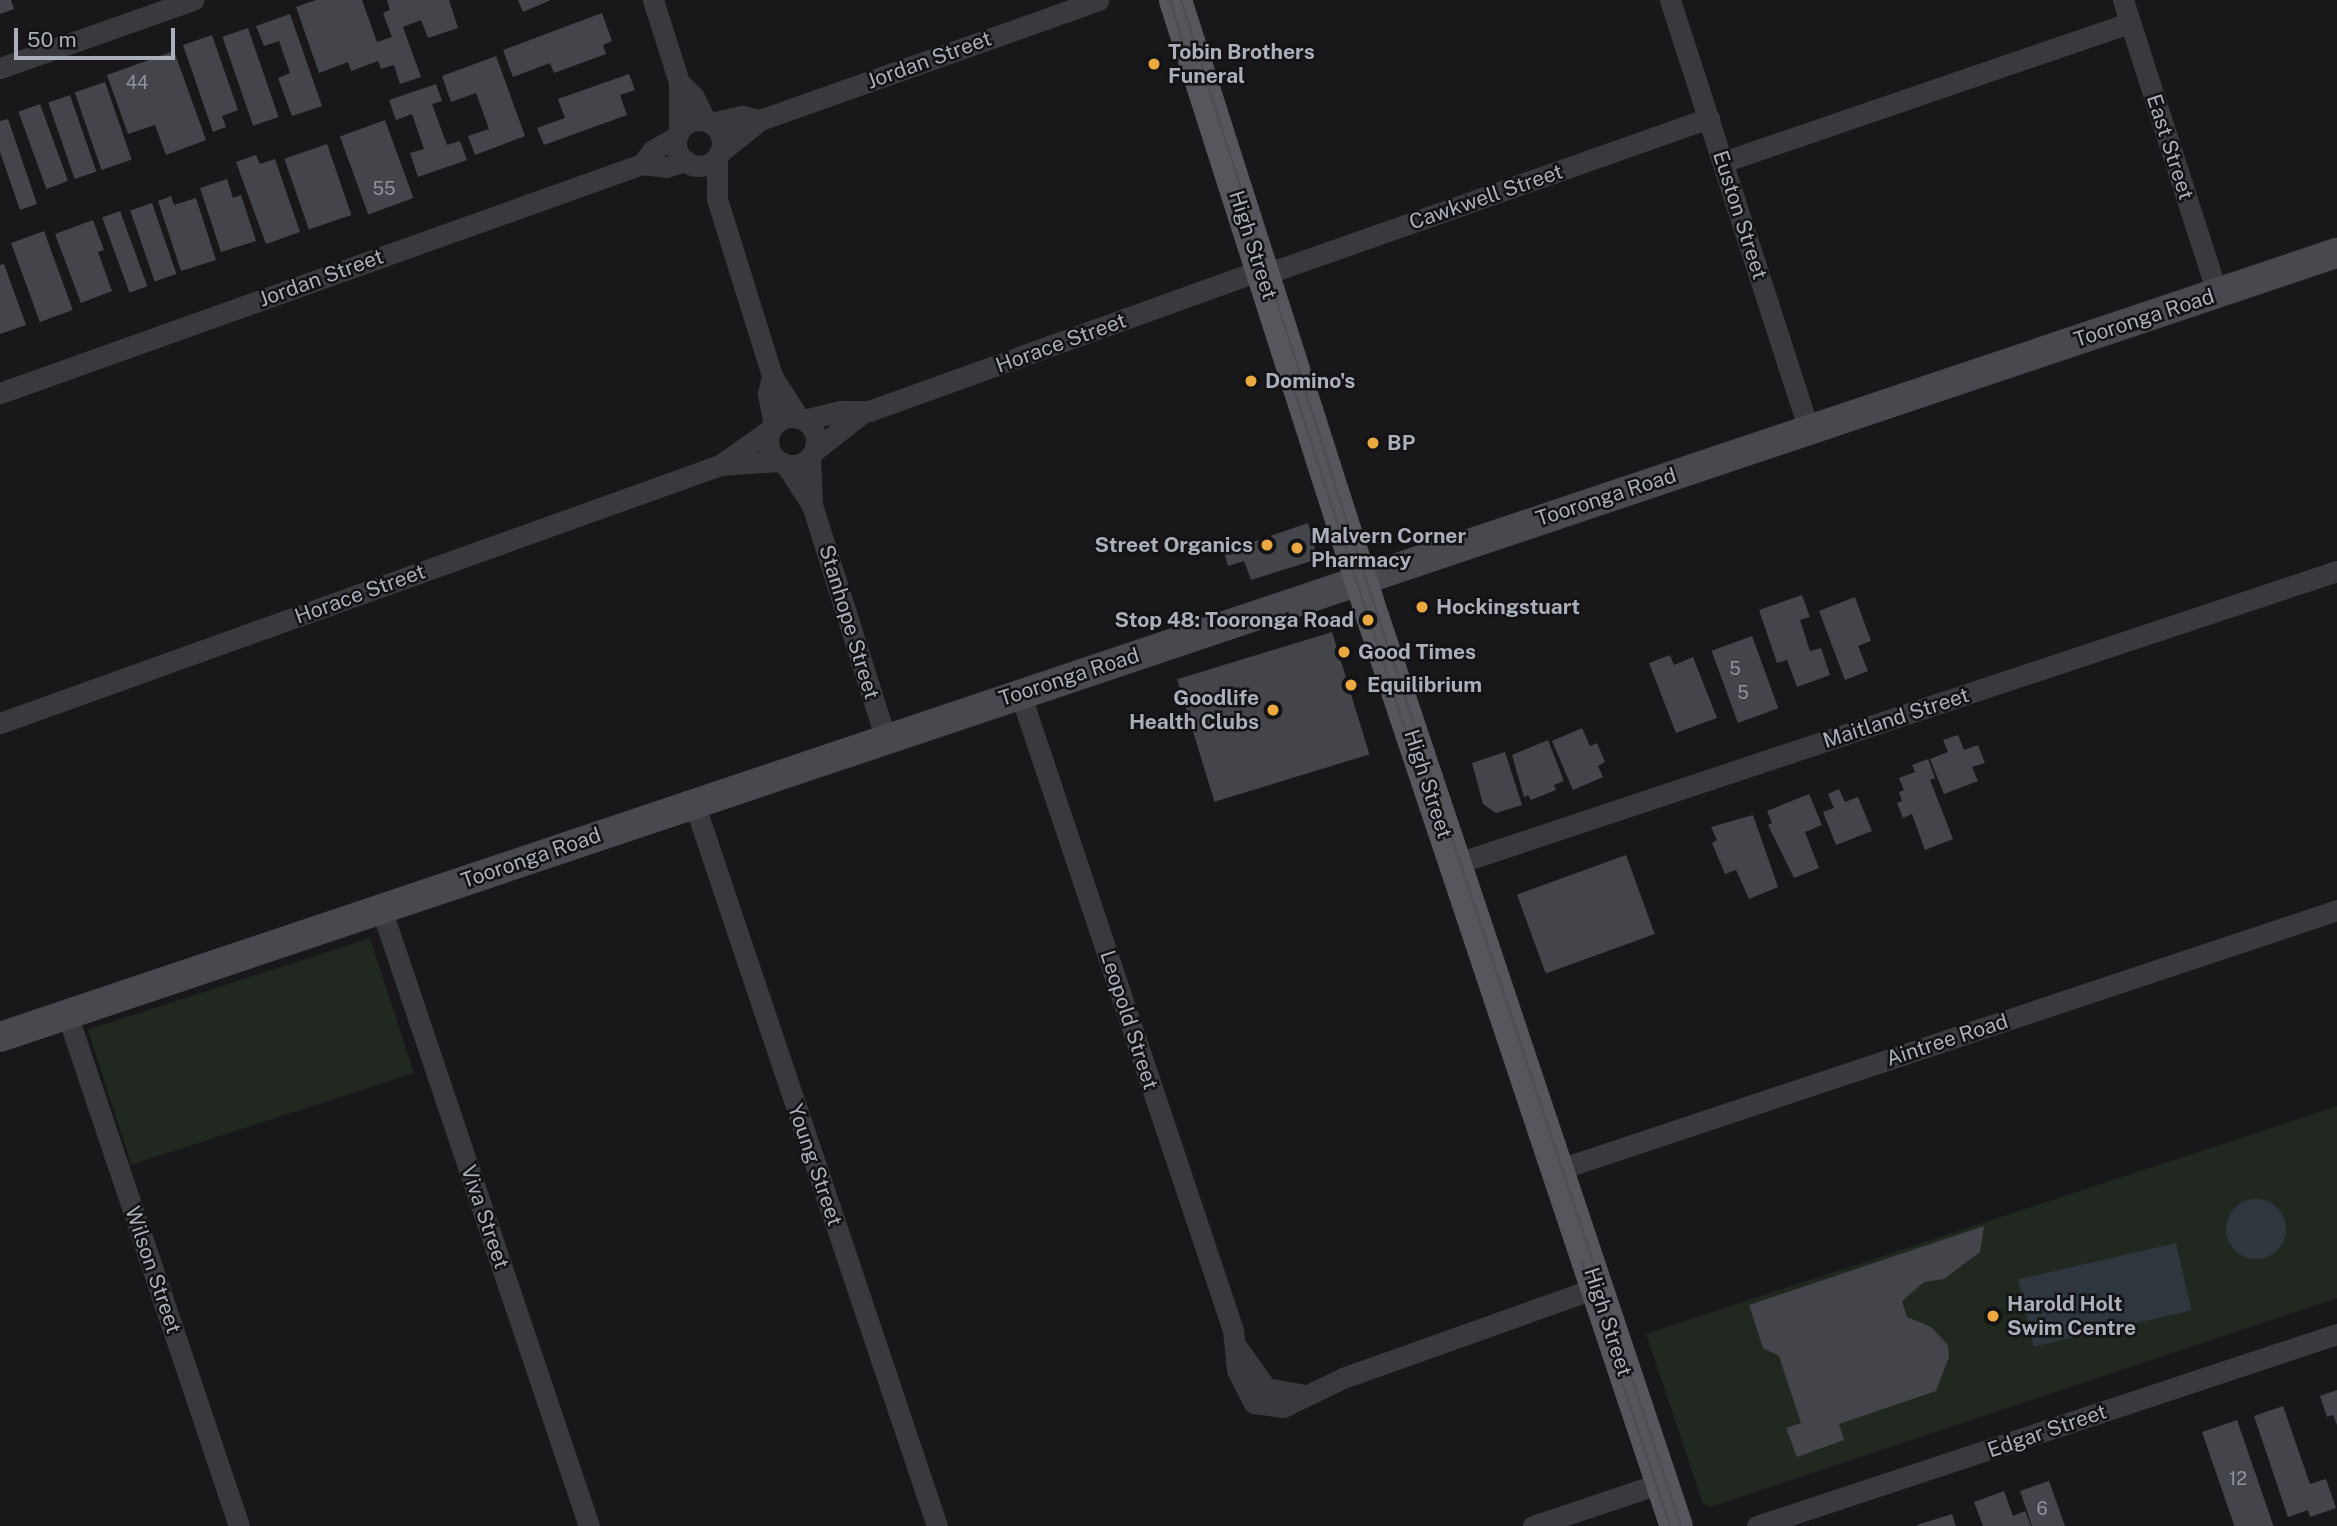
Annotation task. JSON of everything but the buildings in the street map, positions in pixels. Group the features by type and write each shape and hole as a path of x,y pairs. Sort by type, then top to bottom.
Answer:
{"main road":[{"name":"High Street","path":"1175,0 1360,580 1676,1526"},
{"name":"Tooronga Road","path":"0,1037 2337,254"}],"street":[{"path":"0,68 193,0"},
{"path":"653,0 679,82 677,150 717,199"},
{"name":"Jordan Street","path":"718,155 760,120 1098,0"},
{"name":"Euston Street","path":"1670,0 1809,430"},
{"name":"East Street","path":"2123,0 2217,293"},
{"path":"1723,162 2130,23"},
{"path":"679,82 694,97 708,121 721,136 717,199 772,376 801,419 815,433 812,454 782,463 769,447 772,427 768,394 772,376"},
{"name":"Jordan Street","path":"708,121 742,116 760,120"},
{"name":"Cawkwell Street","path":"1262,273 1709,118"},
{"path":"678,134 690,121 708,121"},
{"name":"Jordan Street","path":"642,163 653,150 678,134"},
{"path":"689,163 705,164 718,155"},
{"name":"Jordan Street","path":"0,393 642,163 666,167 689,163"},
{"name":"Horace Street","path":"812,454 861,414 1262,273"},
{"name":"Horace Street","path":"801,419 841,411 861,414"},
{"path":"772,427 785,418 801,419"},
{"name":"Horace Street","path":"0,723 720,465 772,427"},
{"name":"Stanhope Street","path":"812,454 812,505 886,739"},
{"name":"Horace Street","path":"720,465 782,463"},
{"name":"Stanhope Street","path":"782,463 812,505"},
{"name":"Maitland Street","path":"1455,864 2337,571"},
{"name":"Leopold Street","path":"1020,694 1237,1348 1260,1396 1301,1394 1596,1288"},
{"name":"Young Street","path":"694,803 937,1526"},
{"name":"Viva Street","path":"381,908 589,1526"},
{"name":"Aintree Road","path":"1557,1170 2337,910"},
{"name":"Wilson Street","path":"67,1014 239,1526"},
{"name":"Edgar Street","path":"1757,1526 2337,1334"},
{"path":"1532,1526 1661,1483"}],"shaded area":[{"path":"370,938 414,1073 131,1165 88,1030"},
{"name":"Harold Holt Swim Centre","path":"2337,1106 2337,1298 1710,1507 1703,1504 1646,1334"},
{"path":"2256,1199 2273,1204 2281,1212 2286,1229 2281,1246 2273,1254 2256,1259 2239,1254 2231,1246 2226,1229 2231,1212 2239,1204"},
{"path":"2176,1243 2192,1310 2034,1347 2018,1279"}],"tram line":[{"path":"1170,0 1184,46"},
{"path":"1181,0 1357,553 1681,1526"},
{"path":"1295,393 1441,839"},
{"path":"1581,1260 1670,1526"}],"place":[{"name":"Tobin Brothers Funeral","path":"1154,64"},
{"name":"Domino's","path":"1251,381"},
{"name":"BP","path":"1373,443"},
{"name":"Street Organics","path":"1267,545"},
{"name":"Malvern Corner Pharmacy","path":"1297,548"},
{"name":"Hockingstuart","path":"1422,607"},
{"name":"Stop 48: Tooronga Road","path":"1368,620"},
{"name":"Good Times","path":"1344,652"},
{"name":"Equilibrium","path":"1351,685"},
{"name":"Goodlife Health Clubs","path":"1273,710"},
{"name":"Harold Holt Swim Centre","path":"1993,1316"}]}
